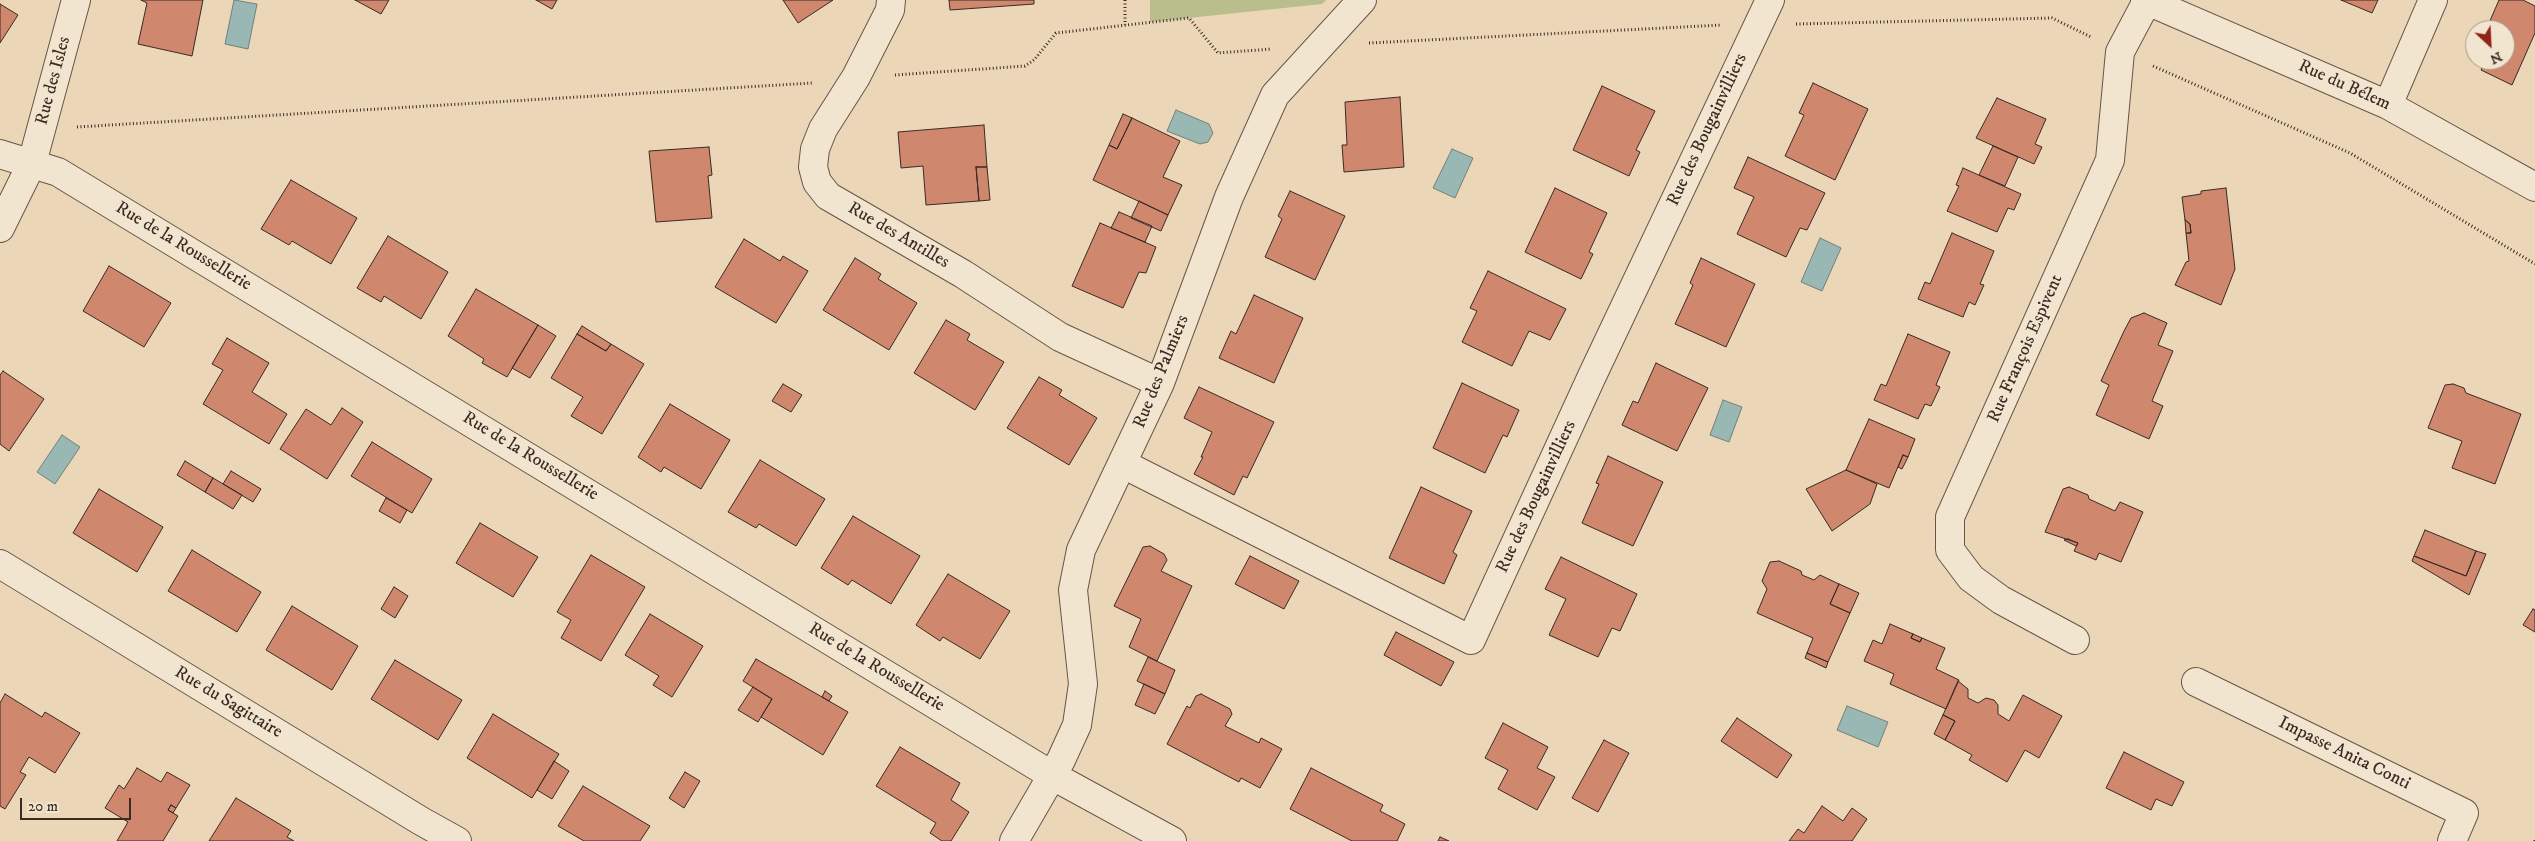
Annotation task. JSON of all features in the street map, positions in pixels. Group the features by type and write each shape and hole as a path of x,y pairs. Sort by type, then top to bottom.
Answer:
{"street":[{"name":"Rue des Isles","path":"0,228 32,163 76,0"},
{"name":"Rue des Antilles","path":"891,0 890,10 856,77 823,129 815,149 813,167 817,182 828,196 963,274 1060,337 1160,384"},
{"name":"Rue des Palmiers","path":"1052,776 1077,724 1083,684 1072,590 1081,550 1160,384 1229,196 1274,95 1362,0"},
{"name":"Rue des Bougainvilliers","path":"1122,464 1471,640 1592,376 1770,0"},
{"name":"Rue du Bélem","path":"2146,0 2388,105 2535,187"},
{"name":"Rue François Espivent","path":"2074,640 2001,600 1970,578 1950,550 1950,517 2110,160 2120,52 2146,0"},
{"path":"2388,105 2433,0"},
{"name":"Rue de la Roussellerie","path":"0,154 58,172 1052,776 1172,841"},
{"name":"Rue du Sagittaire","path":"0,564 412,816 457,841"},
{"name":"Impasse Anita Conti","path":"2196,682 2464,813 2452,841"},
{"path":"1014,841 1052,776"}],"path":[{"path":"1125,0 1125,25"},
{"path":"45,118 75,127 834,82 856,77 1025,66 1034,60 1056,33 1189,18 1218,53 1320,46 1758,25 2052,18 2120,52 2350,153 2535,264"}],"green space":[{"path":"1150,0 1326,0 1322,4 1150,22"}],"water":[{"path":"234,0 257,4 248,49 225,44"},
{"path":"1176,110 1209,124 1213,133 1208,142 1200,144 1167,131"},
{"path":"1452,149 1473,158 1455,198 1433,188"},
{"path":"1820,238 1841,248 1822,291 1801,282"},
{"path":"1723,400 1742,407 1729,442 1710,435"},
{"path":"62,435 80,447 55,484 37,472"},
{"path":"1847,706 1888,722 1878,747 1837,730"}],"building":[{"path":"141,0 203,0 192,56 138,44 147,3"},
{"path":"355,0 389,0 381,14"},
{"path":"536,0 557,0 552,9"},
{"path":"783,0 833,0 798,23"},
{"path":"949,0 1034,0 1034,4 950,10"},
{"path":"2341,0 2378,0 2372,13"},
{"path":"2499,0 2523,0 2535,6 2535,33 2512,85 2481,70 2515,70 2515,20 2490,20"},
{"path":"0,4 18,15 0,43"},
{"path":"1813,83 1868,109 1835,180 1785,156 1804,115 1799,113"},
{"path":"1602,86 1655,111 1636,150 1640,152 1629,176 1573,150"},
{"path":"1400,97 1404,167 1344,172 1342,145 1347,145 1345,102"},
{"path":"1997,98 2046,119 2035,144 2042,147 2034,164 1976,138"},
{"path":"1123,114 1132,118 1117,149 1109,145"},
{"path":"1132,118 1180,141 1163,177 1182,185 1168,215 1093,180 1109,145 1117,149"},
{"path":"984,125 987,167 976,167 979,201 926,205 923,166 901,168 898,132"},
{"path":"1993,146 2018,157 2005,186 1979,175"},
{"path":"709,147 712,175 708,176 712,218 656,222 649,151"},
{"path":"1748,157 1825,193 1807,230 1800,228 1786,257 1737,234 1754,197 1734,188"},
{"path":"976,167 987,167 990,200 979,201"},
{"path":"1963,168 2021,194 2014,210 2008,208 1997,232 1947,211 1959,186 1956,185"},
{"path":"291,180 357,218 331,264 292,241 289,245 261,229"},
{"path":"1555,188 1607,213 1589,252 1593,254 1581,279 1525,252"},
{"path":"2226,188 2235,269 2221,305 2175,285 2186,262 2189,261 2186,233 2191,233 2190,224 2185,220 2182,197 2201,194 2201,191"},
{"path":"1290,191 1345,216 1315,280 1265,257 1282,219 1278,216"},
{"path":"1139,201 1168,215 1161,231 1131,218"},
{"path":"1119,212 1152,226 1145,242 1111,228"},
{"path":"2185,220 2190,224 2191,233 2186,233"},
{"path":"1100,223 1156,247 1146,273 1139,272 1123,308 1072,286"},
{"path":"1952,233 1994,251 1980,284 1984,285 1975,305 1969,302 1963,317 1918,299 1925,282 1930,284"},
{"path":"388,236 448,272 421,319 384,296 381,302 357,288"},
{"path":"744,239 780,261 783,256 808,271 776,323 715,287"},
{"path":"855,258 881,274 878,279 917,303 889,350 823,310"},
{"path":"1701,258 1755,284 1726,347 1675,324 1693,285 1690,283"},
{"path":"109,266 171,303 144,347 83,311"},
{"path":"1488,271 1566,309 1550,340 1529,331 1512,366 1462,342 1477,311 1470,308"},
{"path":"476,289 538,325 507,377 482,363 484,359 448,336"},
{"path":"1254,295 1303,318 1274,383 1219,358 1231,331 1236,334"},
{"path":"2144,313 2167,323 2158,345 2173,351 2152,401 2163,406 2149,439 2096,415 2109,385 2101,381 2124,331 2131,318"},
{"path":"946,320 970,334 967,340 1004,362 975,410 914,373"},
{"path":"538,325 556,336 530,378 512,368"},
{"path":"582,326 611,344 606,351 577,334"},
{"path":"577,334 606,351 611,344 644,364 602,434 571,416 583,397 551,378"},
{"path":"1908,334 1950,352 1936,385 1940,387 1931,406 1925,404 1918,419 1874,400 1881,384 1886,386"},
{"path":"227,338 269,363 252,392 287,414 269,444 203,404 223,370 212,364"},
{"path":"1656,363 1708,388 1677,451 1622,425 1633,401 1638,403"},
{"path":"3,371 44,399 9,451 0,444 0,375"},
{"path":"1039,377 1062,390 1059,395 1097,418 1069,465 1007,428"},
{"path":"1462,383 1519,410 1507,437 1503,435 1485,473 1433,448"},
{"path":"783,384 802,395 791,412 772,401"},
{"path":"2453,384 2464,388 2466,393 2521,414 2495,484 2452,468 2462,441 2428,428 2445,385"},
{"path":"1199,387 1274,422 1247,478 1243,476 1234,495 1194,474 1203,457 1201,457 1212,432 1184,418"},
{"path":"670,404 730,440 701,489 664,467 661,472 638,457"},
{"path":"342,408 363,422 327,479 280,449 306,409 331,425"},
{"path":"1869,419 1915,439 1908,457 1903,455 1889,488 1846,470"},
{"path":"372,442 432,479 412,513 351,476"},
{"path":"1903,455 1908,457 1902,469 1898,467"},
{"path":"1608,456 1663,482 1633,546 1582,523 1599,484 1596,483"},
{"path":"760,460 825,499 796,546 759,524 756,528 728,512"},
{"path":"185,461 213,478 205,492 177,475"},
{"path":"1846,470 1877,484 1870,504 1832,531 1806,489"},
{"path":"231,471 261,489 253,502 223,484"},
{"path":"213,478 242,495 233,509 205,492"},
{"path":"1421,487 1472,511 1453,552 1457,555 1444,584 1389,558"},
{"path":"2069,487 2088,495 2089,499 2115,511 2120,502 2143,512 2121,562 2099,553 2096,560 2074,551 2078,543 2045,532 2063,489"},
{"path":"99,489 163,527 137,572 73,533"},
{"path":"386,498 407,510 400,523 379,511"},
{"path":"853,516 920,556 891,604 852,580 848,585 821,568"},
{"path":"480,523 538,557 513,597 456,563"},
{"path":"2425,530 2476,551 2466,576 2414,556"},
{"path":"2068,539 2078,543 2076,546 2064,540"},
{"path":"1150,546 1164,554 1167,560 1161,571 1192,586 1157,661 1129,647 1141,619 1114,606 1143,547"},
{"path":"192,550 261,592 237,632 168,591"},
{"path":"2476,551 2486,554 2469,595 2412,561 2414,556 2466,576"},
{"path":"591,555 645,587 601,661 561,638 571,620 557,612"},
{"path":"1250,556 1299,581 1284,609 1235,584"},
{"path":"1561,557 1637,594 1620,631 1612,628 1598,657 1549,635 1566,599 1545,589"},
{"path":"1779,561 1801,571 1802,575 1814,580 1820,575 1839,584 1830,604 1850,613 1828,662 1807,653 1813,638 1757,613 1767,589 1762,581 1770,562"},
{"path":"948,574 1010,611 980,659 943,637 940,641 916,625"},
{"path":"1839,584 1859,593 1850,613 1830,604"},
{"path":"394,587 408,596 395,618 381,609"},
{"path":"292,606 358,646 332,690 266,650"},
{"path":"2533,609 2535,610 2535,632 2523,625"},
{"path":"650,614 703,646 672,697 653,685 659,676 625,655"},
{"path":"1890,624 1913,634 1911,638 1920,642 1922,638 1945,648 1936,669 1959,680 1946,709 1890,684 1894,674 1864,661 1873,640 1882,644"},
{"path":"1396,632 1454,662 1441,686 1384,655"},
{"path":"1913,634 1922,638 1920,642 1911,638"},
{"path":"1807,653 1828,662 1826,668 1805,658"},
{"path":"1148,657 1175,670 1165,694 1137,681"},
{"path":"756,659 848,712 823,755 761,717 772,699 743,681"},
{"path":"395,660 462,700 438,740 371,699"},
{"path":"1958,681 1968,689 1968,698 1978,703 1986,698 1994,700 1998,705 1998,714 2009,721 2023,695 2062,716 2039,758 2025,750 2007,782 1969,760 1972,755 1945,740 1955,721 1943,715"},
{"path":"1144,684 1165,694 1155,714 1135,705"},
{"path":"753,687 772,699 758,722 738,710"},
{"path":"825,691 832,696 829,701 822,697"},
{"path":"5,694 42,717 45,712 80,733 55,773 29,757 20,772 26,775 5,809 0,806 0,703"},
{"path":"1201,694 1230,709 1232,714 1225,726 1259,743 1261,738 1282,749 1260,788 1241,778 1239,782 1167,744 1187,706 1190,708 1196,696"},
{"path":"493,714 559,754 532,798 467,758"},
{"path":"1943,715 1955,721 1945,740 1934,734"},
{"path":"1737,718 1792,755 1777,778 1721,741"},
{"path":"1503,723 1548,747 1537,768 1555,777 1537,810 1498,789 1508,770 1485,758"},
{"path":"1604,740 1629,753 1598,812 1572,798"},
{"path":"900,747 960,783 951,800 969,812 951,841 942,841 930,833 936,823 876,786"},
{"path":"2124,752 2184,782 2172,806 2156,799 2151,810 2106,788"},
{"path":"554,761 569,771 552,799 537,790"},
{"path":"137,768 161,782 167,772 190,785 176,808 171,805 168,810 178,816 163,841 117,841 128,822 105,808 119,785 124,789"},
{"path":"1311,768 1383,805 1380,811 1405,824 1397,841 1352,841 1290,809"},
{"path":"685,772 700,781 684,808 669,798"},
{"path":"583,786 650,826 640,841 584,841 558,826"},
{"path":"236,798 291,831 287,837 294,841 209,841"},
{"path":"171,805 176,808 173,813 168,810"},
{"path":"1822,806 1843,821 1852,808 1867,819 1852,841 1789,841 1798,829 1804,833"},
{"path":"1440,837 1449,841 1438,841"}]}
